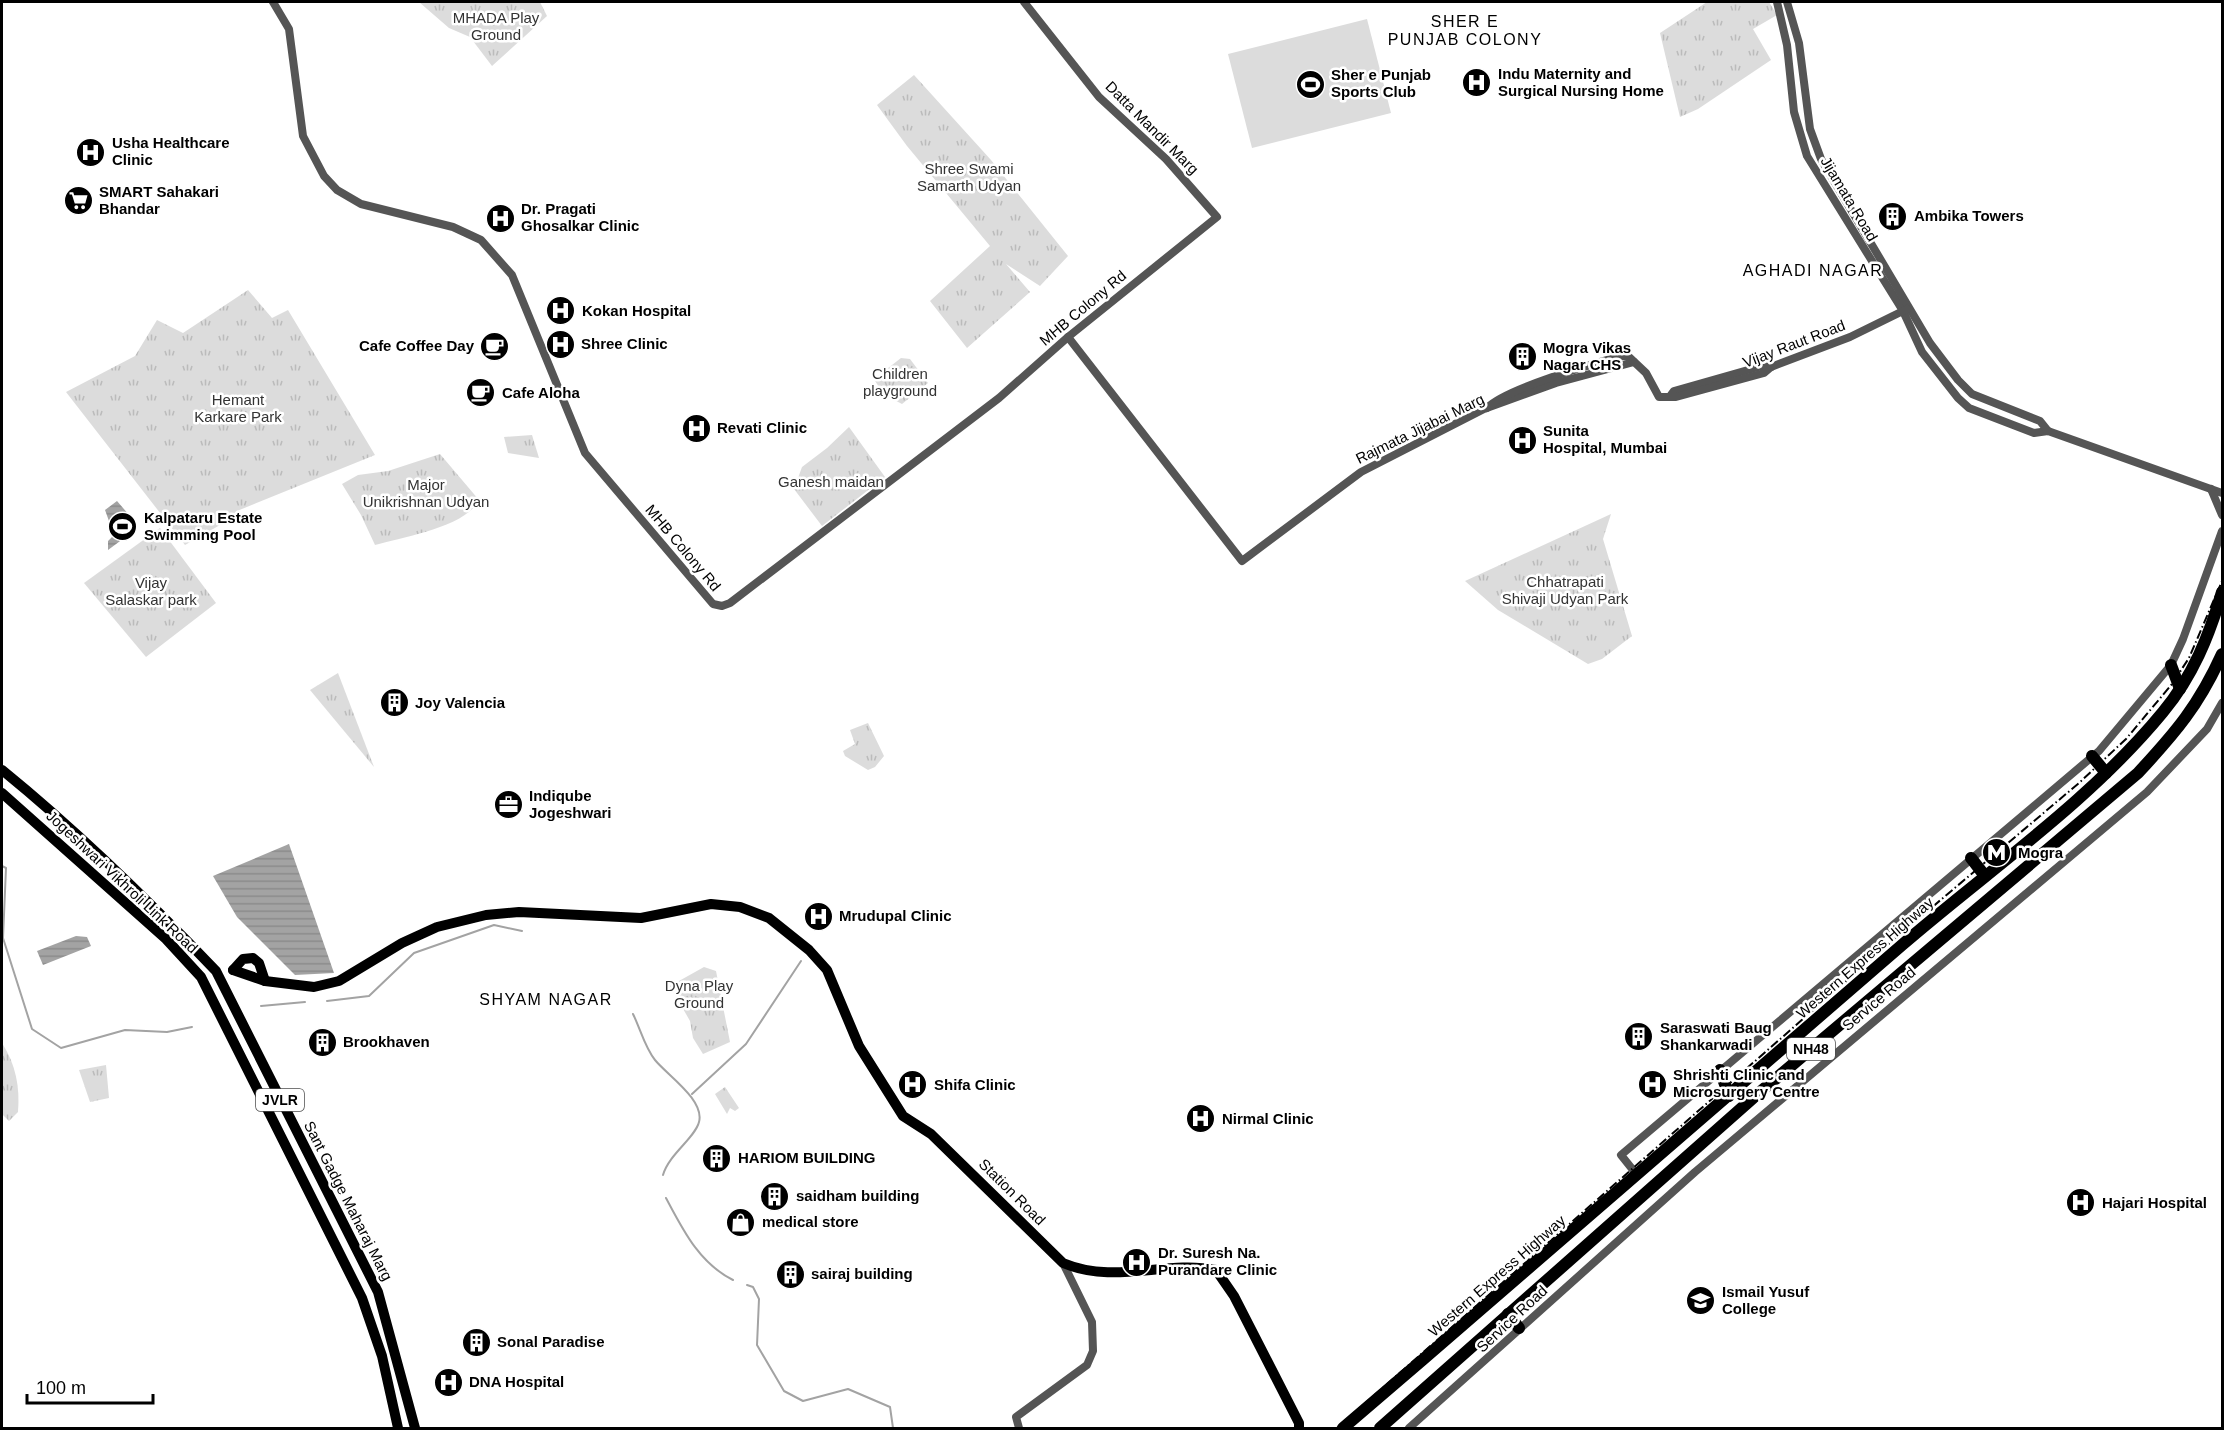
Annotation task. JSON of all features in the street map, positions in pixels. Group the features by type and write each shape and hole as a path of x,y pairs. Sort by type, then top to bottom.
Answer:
{"highway":[{"name":"Western Express Highway","path":"1343,1428 2124,756 2181,689 2200,655 2223,591"},
{"name":"NH48","path":"1380,1428 1753,1098 2138,773 2176,732 2208,687 2223,654"},
{"path":"2171,665 2181,689"},
{"path":"2092,756 2106,773"},
{"path":"1971,858 1985,876"},
{"path":"1720,1070 1729,1096"},
{"path":"1508,1314 1519,1328"}],"main road":[{"name":"Sant Gadge Maharaj Marg","path":"2,770 37,798 177,930 216,971 378,1292 415,1428"},
{"name":"Jogeshwari Vikhroli Link Road","path":"2,793 166,939 201,977 362,1298 382,1356 398,1428"},
{"name":"Station Road","path":"233,970 265,981 314,987 339,981 402,943 437,927 486,915 519,912 641,918 711,904 740,907 770,918 810,950 827,970 859,1046 903,1116 931,1134 1063,1263"},
{"path":"201,977 216,971 233,970 243,959 253,958 259,963 265,981"},
{"path":"1063,1263 1077,1269 1119,1274 1169,1269 1216,1270 1234,1296 1299,1428"}],"street":[{"name":"MHB Colony Rd","path":"273,2 289,29 303,136 324,176 337,190 361,204 453,227 481,240 500,258 512,275 585,453 713,604 722,606 730,603 802,550 894,476 999,398 1068,337 1217,217"},
{"name":"Datta Mandir Marg","path":"1024,2 1099,97 1166,159 1217,217"},
{"name":"Jijamata Road","path":"1777,2 1786,45 1794,112 1807,156 1902,311 1922,351 1958,398 1969,408 2034,433 2048,431 2223,493"},
{"name":"Jijamata Road","path":"1787,2 1799,43 1810,129 1821,159 1911,307 1930,343 1958,380 1972,394 2040,421 2048,431"},
{"name":"Vijay Raut Road","path":"1632,363 1652,380 1658,396 1676,397 1764,373 1771,367 1850,337 1911,307"},
{"name":"Rajmata Jijabai Marg","path":"1068,337 1242,561 1361,472 1487,408 1572,379 1632,363"},
{"path":"2211,489 2223,515"},
{"path":"1637,1175 1621,1155 2092,756 2171,665 2223,531"},
{"name":"Service Road","path":"1409,1428 1695,1173 2147,792 2207,729 2223,703"},
{"name":"Station Road","path":"1019,1428 1016,1417 1082,1370 1093,1351 1092,1322 1063,1263"}],"green space":[{"name":"MHADA Play Ground","path":"419,2 540,2 547,16 492,66 470,37 449,28"},
{"path":"1707,2 1769,2 1777,15 1753,29 1771,60 1698,109 1680,117 1660,33"},
{"name":"Sher e Punjab Sports Club","path":"1367,19 1391,113 1252,148 1228,54"},
{"name":"Shree Swami Samarth Udyan","path":"914,75 991,160 1068,256 1040,286 1006,264 1030,292 967,348 930,301 990,246 907,146 877,105"},
{"name":"Hemant Karkare Park","path":"248,290 272,318 288,310 375,455 237,511 220,525 185,545 66,392 135,356 157,320 183,333"},
{"name":"Children playground","path":"901,358 910,359 928,383 902,404 883,394 874,379"},
{"name":"Ganesh maidan","path":"849,427 885,477 822,526 794,489 802,467"},
{"path":"532,435 539,458 508,453 504,437"},
{"name":"Major Unikrishnan Udyan","path":"440,454 479,500 472,509 448,524 375,545 361,515 342,484 358,475 388,471"},
{"name":"Chhatrapati Shivaji Udyan Park","path":"1611,514 1603,539 1632,636 1602,659 1588,664 1498,610 1465,581"},
{"name":"Vijay Salaskar park","path":"160,528 216,603 146,657 84,583"},
{"path":"338,673 374,767 310,690"},
{"path":"868,723 884,756 875,767 868,770 845,756 843,751 855,744 850,730"},
{"name":"Dyna Play Ground","path":"704,967 716,971 730,1042 703,1054 693,1038 690,1021 670,986"},
{"path":"2,1043 14,1068 18,1094 18,1112 9,1121 2,1114"},
{"path":"106,1065 109,1098 90,1102 79,1070"},
{"path":"725,1087 739,1108 735,1111 730,1108 727,1114 715,1094"}],"shaded area":[{"name":"Kalpataru Estate Swimming Pool","path":"117,501 136,523 135,530 108,550 108,541 114,535 105,510"},
{"path":"289,844 334,973 295,975 237,917 213,876"},
{"path":"76,936 87,937 91,946 43,965 37,951"}],"waterway":[{"path":"2,866 6,868 3,938 32,1029 61,1048 125,1030 167,1032 192,1027"},
{"path":"327,1001 369,996 414,953 494,925 522,931"},
{"path":"692,1094 746,1044 801,961"},
{"path":"261,1006 305,1002"},
{"path":"633,1014 651,1055 684,1088 696,1105 699,1114 697,1128 671,1160 663,1175"},
{"path":"666,1198 701,1255 721,1273 733,1280"},
{"path":"747,1285 753,1287 759,1299 757,1345 784,1391 803,1401 848,1389 890,1407 893,1428"}],"railway":[{"path":"1337,1428 1885,947 2079,783 2126,739 2172,684 2189,658 2222,581"}],"place":[{"name":"Indu Maternity and Surgical Nursing Home","path":"1477,83"},
{"name":"Sher e Punjab Sports Club","path":"1310,84"},
{"name":"Usha Healthcare Clinic","path":"91,152"},
{"name":"SMART Sahakari Bhandar","path":"78,201"},
{"name":"Ambika Towers","path":"1893,216"},
{"name":"Dr. Pragati Ghosalkar Clinic","path":"500,218"},
{"name":"Kokan Hospital","path":"561,311"},
{"name":"Shree Clinic","path":"560,344"},
{"name":"Cafe Coffee Day","path":"495,346"},
{"name":"Mogra Vikas Nagar CHS","path":"1522,357"},
{"name":"Cafe Aloha","path":"481,393"},
{"name":"Revati Clinic","path":"696,428"},
{"name":"Sunita Hospital, Mumbai","path":"1522,440"},
{"name":"Kalpataru Estate Swimming Pool","path":"123,527"},
{"name":"Joy Valencia","path":"394,703"},
{"name":"Indiqube Jogeshwari","path":"508,805"},
{"name":"Mogra","path":"1997,853"},
{"name":"Mrudupal Clinic","path":"818,916"},
{"name":"Saraswati Baug Shankarwadi","path":"1639,1037"},
{"name":"Brookhaven","path":"322,1042"},
{"name":"Shrishti Clinic and Microsurgery Centre","path":"1652,1084"},
{"name":"Shifa Clinic","path":"913,1085"},
{"name":"Nirmal Clinic","path":"1201,1119"},
{"name":"HARIOM BUILDING","path":"717,1158"},
{"name":"saidham building","path":"775,1196"},
{"name":"Hajari Hospital","path":"2081,1203"},
{"name":"medical store","path":"741,1222"},
{"name":"Dr. Suresh Na. Purandare Clinic","path":"1137,1262"},
{"name":"sairaj building","path":"790,1274"},
{"name":"Ismail Yusuf College","path":"1701,1301"},
{"name":"Sonal Paradise","path":"476,1342"},
{"name":"DNA Hospital","path":"448,1382"}],"district":[{"name":"SHER E PUNJAB COLONY","path":"1465,30"},
{"name":"AGHADI NAGAR","path":"1813,270"},
{"name":"SHYAM NAGAR","path":"546,999"}]}
